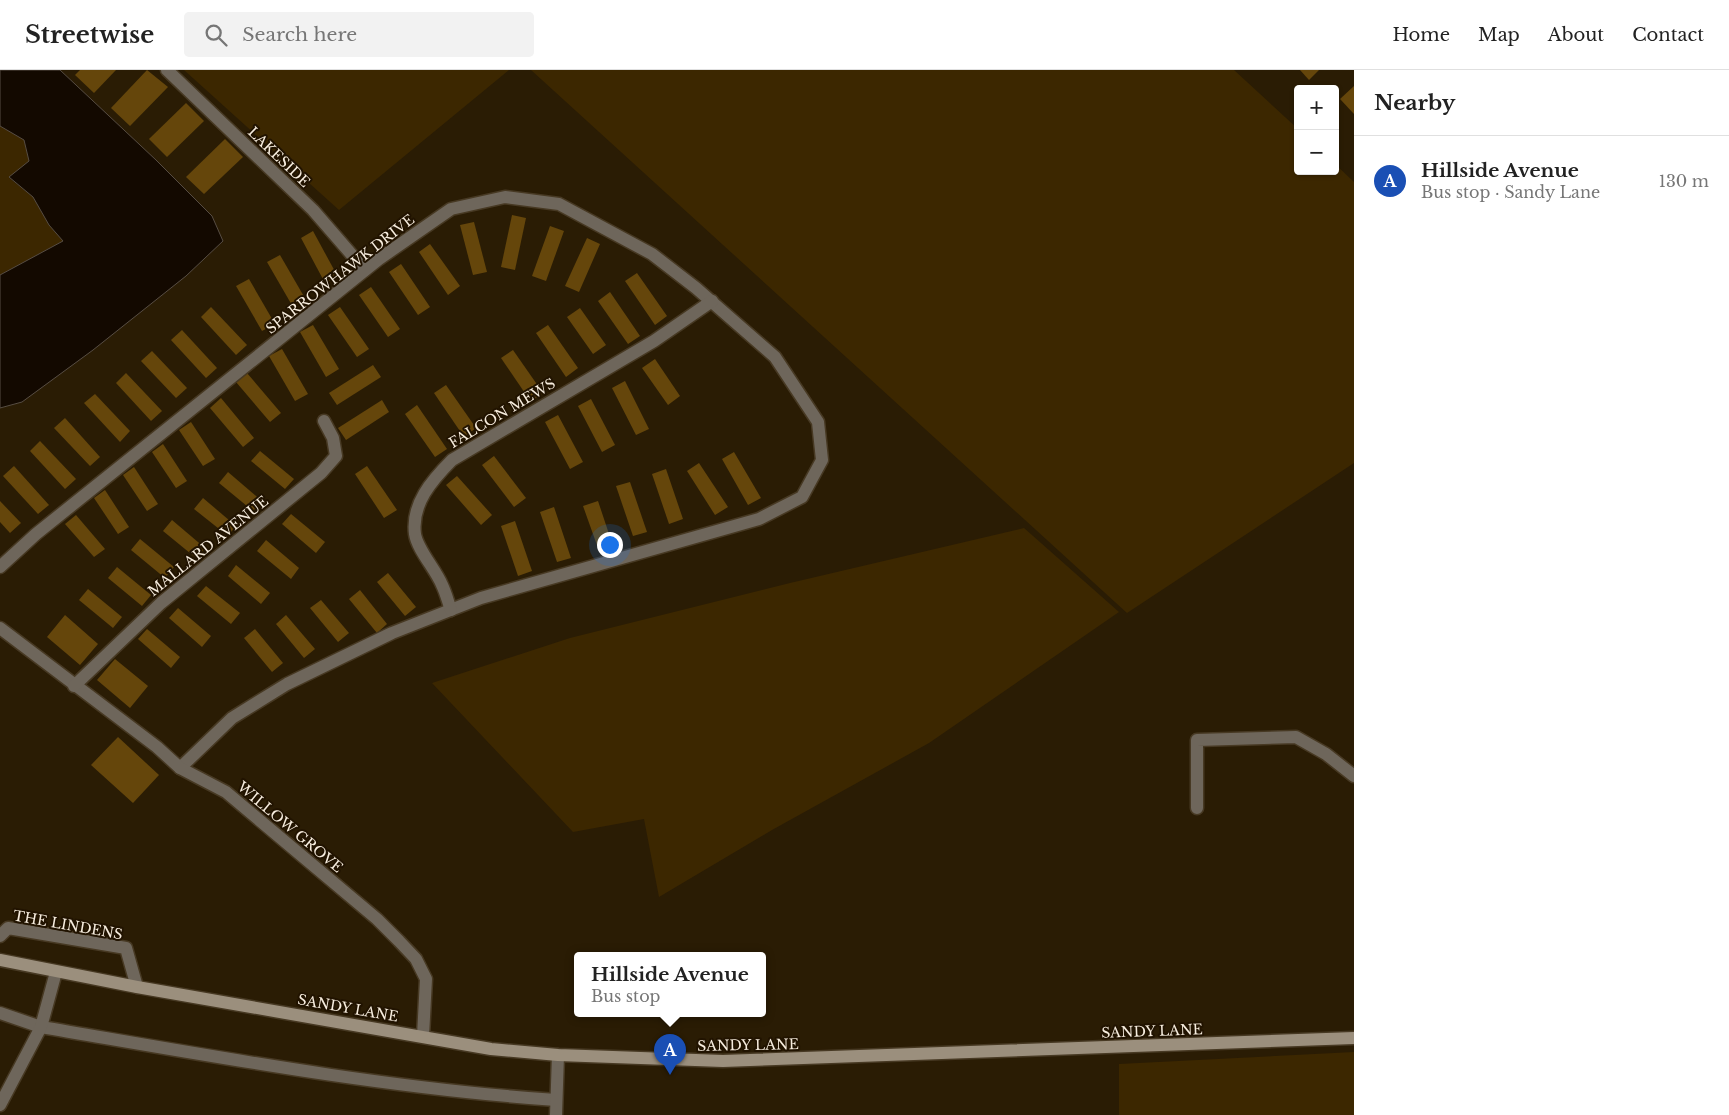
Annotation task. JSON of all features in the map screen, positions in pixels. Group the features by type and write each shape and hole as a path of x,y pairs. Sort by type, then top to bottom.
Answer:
{"main road":[{"name":"SANDY LANE","path":"0,960 137,987 491,1048 558,1055 723,1061 1354,1038"}],"street":[{"name":"LAKESIDE","path":"168,70 312,210 365,270"},
{"name":"SPARROWHAWK DRIVE","path":"0,567 36,534 365,270 451,208 505,197 558,204 652,254 712,301 775,357 818,422 822,460 802,497 759,519 481,598 392,634 287,684 232,718 180,768"},
{"name":"FALCON MEWS","path":"451,610 442,584 415,535 416,518 423,493 438,474 452,460 654,341 712,301"},
{"name":"MALLARD AVENUE","path":"74,686 162,603 321,472 336,456 333,438 324,421"},
{"name":"WILLOW GROVE","path":"0,628 156,747 180,768 226,792 377,919 416,959 426,979 423,1036"},
{"path":"1197,808 1197,740 1296,737 1326,754 1354,776"},
{"name":"THE LINDENS","path":"0,936 8,928 126,948 137,987"},
{"path":"0,1105 41,1027 56,972"},
{"path":"0,1013 41,1027 256,1063 499,1096 556,1100"},
{"path":"556,1115 558,1055"}],"shaded area":[{"path":"0,70 60,70 156,160 212,216 223,241 186,276 93,350 22,402 0,408 0,275 63,241 49,225 33,197 9,177 29,161 24,140 0,126"},
{"path":"184,70 509,70 339,210"},
{"path":"531,70 1234,70 1294,125 1294,175 1339,175 1339,168 1354,182 1354,463 1127,613"},
{"path":"0,126 24,140 29,161 9,178 33,197 49,225 63,241 0,275"},
{"path":"1024,528 1119,612 929,743 772,830 659,897 644,819 573,832 432,683 570,638 790,583"},
{"path":"1354,1052 1354,1115 1119,1115 1119,1064"}],"building":[{"path":"80,70 116,70 94,93 75,75"},
{"path":"147,70 168,87 130,126 111,108"},
{"path":"1300,70 1319,70 1309,80"},
{"path":"1354,86 1354,114 1340,99"},
{"path":"186,103 204,121 167,157 149,139"},
{"path":"225,139 243,157 204,194 186,177"},
{"path":"512,215 526,218 515,270 501,267"},
{"path":"474,222 487,272 473,275 460,225"},
{"path":"550,226 564,231 546,281 532,276"},
{"path":"313,231 338,277 325,283 301,238"},
{"path":"587,238 600,244 579,292 565,286"},
{"path":"430,244 460,286 448,295 419,252"},
{"path":"280,255 306,300 293,307 267,262"},
{"path":"401,264 430,307 418,315 389,272"},
{"path":"637,273 667,316 655,325 625,281"},
{"path":"249,279 275,324 262,331 236,286"},
{"path":"371,287 400,329 388,337 359,295"},
{"path":"610,292 640,336 628,344 598,301"},
{"path":"211,307 247,345 236,355 201,317"},
{"path":"340,307 369,349 357,357 328,315"},
{"path":"580,308 606,345 593,354 567,317"},
{"path":"313,325 339,369 326,377 300,332"},
{"path":"548,325 578,368 566,377 536,333"},
{"path":"182,330 217,368 206,378 171,340"},
{"path":"282,349 308,394 295,401 269,356"},
{"path":"513,350 543,393 531,402 501,358"},
{"path":"152,351 187,388 176,398 141,361"},
{"path":"655,359 680,396 668,405 642,368"},
{"path":"373,365 381,377 337,405 329,393"},
{"path":"126,373 162,411 151,421 116,383"},
{"path":"247,373 281,413 270,422 236,382"},
{"path":"625,381 649,429 636,435 612,388"},
{"path":"446,385 476,428 464,437 434,393"},
{"path":"95,394 130,431 120,442 84,403"},
{"path":"221,398 254,438 243,447 210,408"},
{"path":"591,399 615,445 602,452 578,406"},
{"path":"382,400 389,412 346,440 338,428"},
{"path":"417,405 447,449 435,457 405,414"},
{"path":"558,415 583,462 570,469 545,422"},
{"path":"65,418 100,457 90,466 54,428"},
{"path":"191,422 215,459 203,466 179,430"},
{"path":"40,441 76,479 65,489 30,451"},
{"path":"163,444 187,481 176,488 152,452"},
{"path":"260,451 294,479 285,489 251,461"},
{"path":"734,452 761,498 748,505 722,459"},
{"path":"494,456 526,498 514,507 482,465"},
{"path":"699,463 728,507 715,515 687,471"},
{"path":"14,466 49,505 38,514 3,476"},
{"path":"367,466 397,510 384,518 355,474"},
{"path":"134,467 158,504 147,511 123,475"},
{"path":"666,469 683,519 669,524 652,474"},
{"path":"228,472 262,501 253,511 219,483"},
{"path":"457,476 492,515 481,525 446,485"},
{"path":"630,482 647,532 633,536 616,486"},
{"path":"105,490 129,527 118,534 94,498"},
{"path":"203,498 236,526 228,536 194,509"},
{"path":"0,501 21,523 10,533 0,522"},
{"path":"598,501 612,543 598,548 583,506"},
{"path":"554,507 571,558 557,562 540,512"},
{"path":"291,514 325,542 316,553 282,524"},
{"path":"76,515 105,549 94,557 65,524"},
{"path":"172,520 205,548 196,558 163,531"},
{"path":"515,521 532,571 518,576 501,526"},
{"path":"140,539 174,567 165,578 131,550"},
{"path":"266,540 299,568 291,579 257,551"},
{"path":"236,565 270,593 261,604 228,576"},
{"path":"117,567 151,595 142,606 108,578"},
{"path":"388,573 416,607 405,616 377,582"},
{"path":"206,586 240,613 231,624 197,596"},
{"path":"88,589 122,617 113,628 79,600"},
{"path":"360,590 387,624 377,633 349,599"},
{"path":"321,600 349,633 338,642 310,608"},
{"path":"178,608 211,636 202,647 169,618"},
{"path":"65,615 98,644 80,665 47,637"},
{"path":"286,615 315,649 304,658 276,624"},
{"path":"147,629 180,657 171,668 138,639"},
{"path":"255,629 283,663 272,672 244,638"},
{"path":"115,659 148,686 130,708 97,680"},
{"path":"118,737 159,775 133,803 91,765"}],"place":[{"name":"Hillside Avenue","path":"670,1075"}]}
